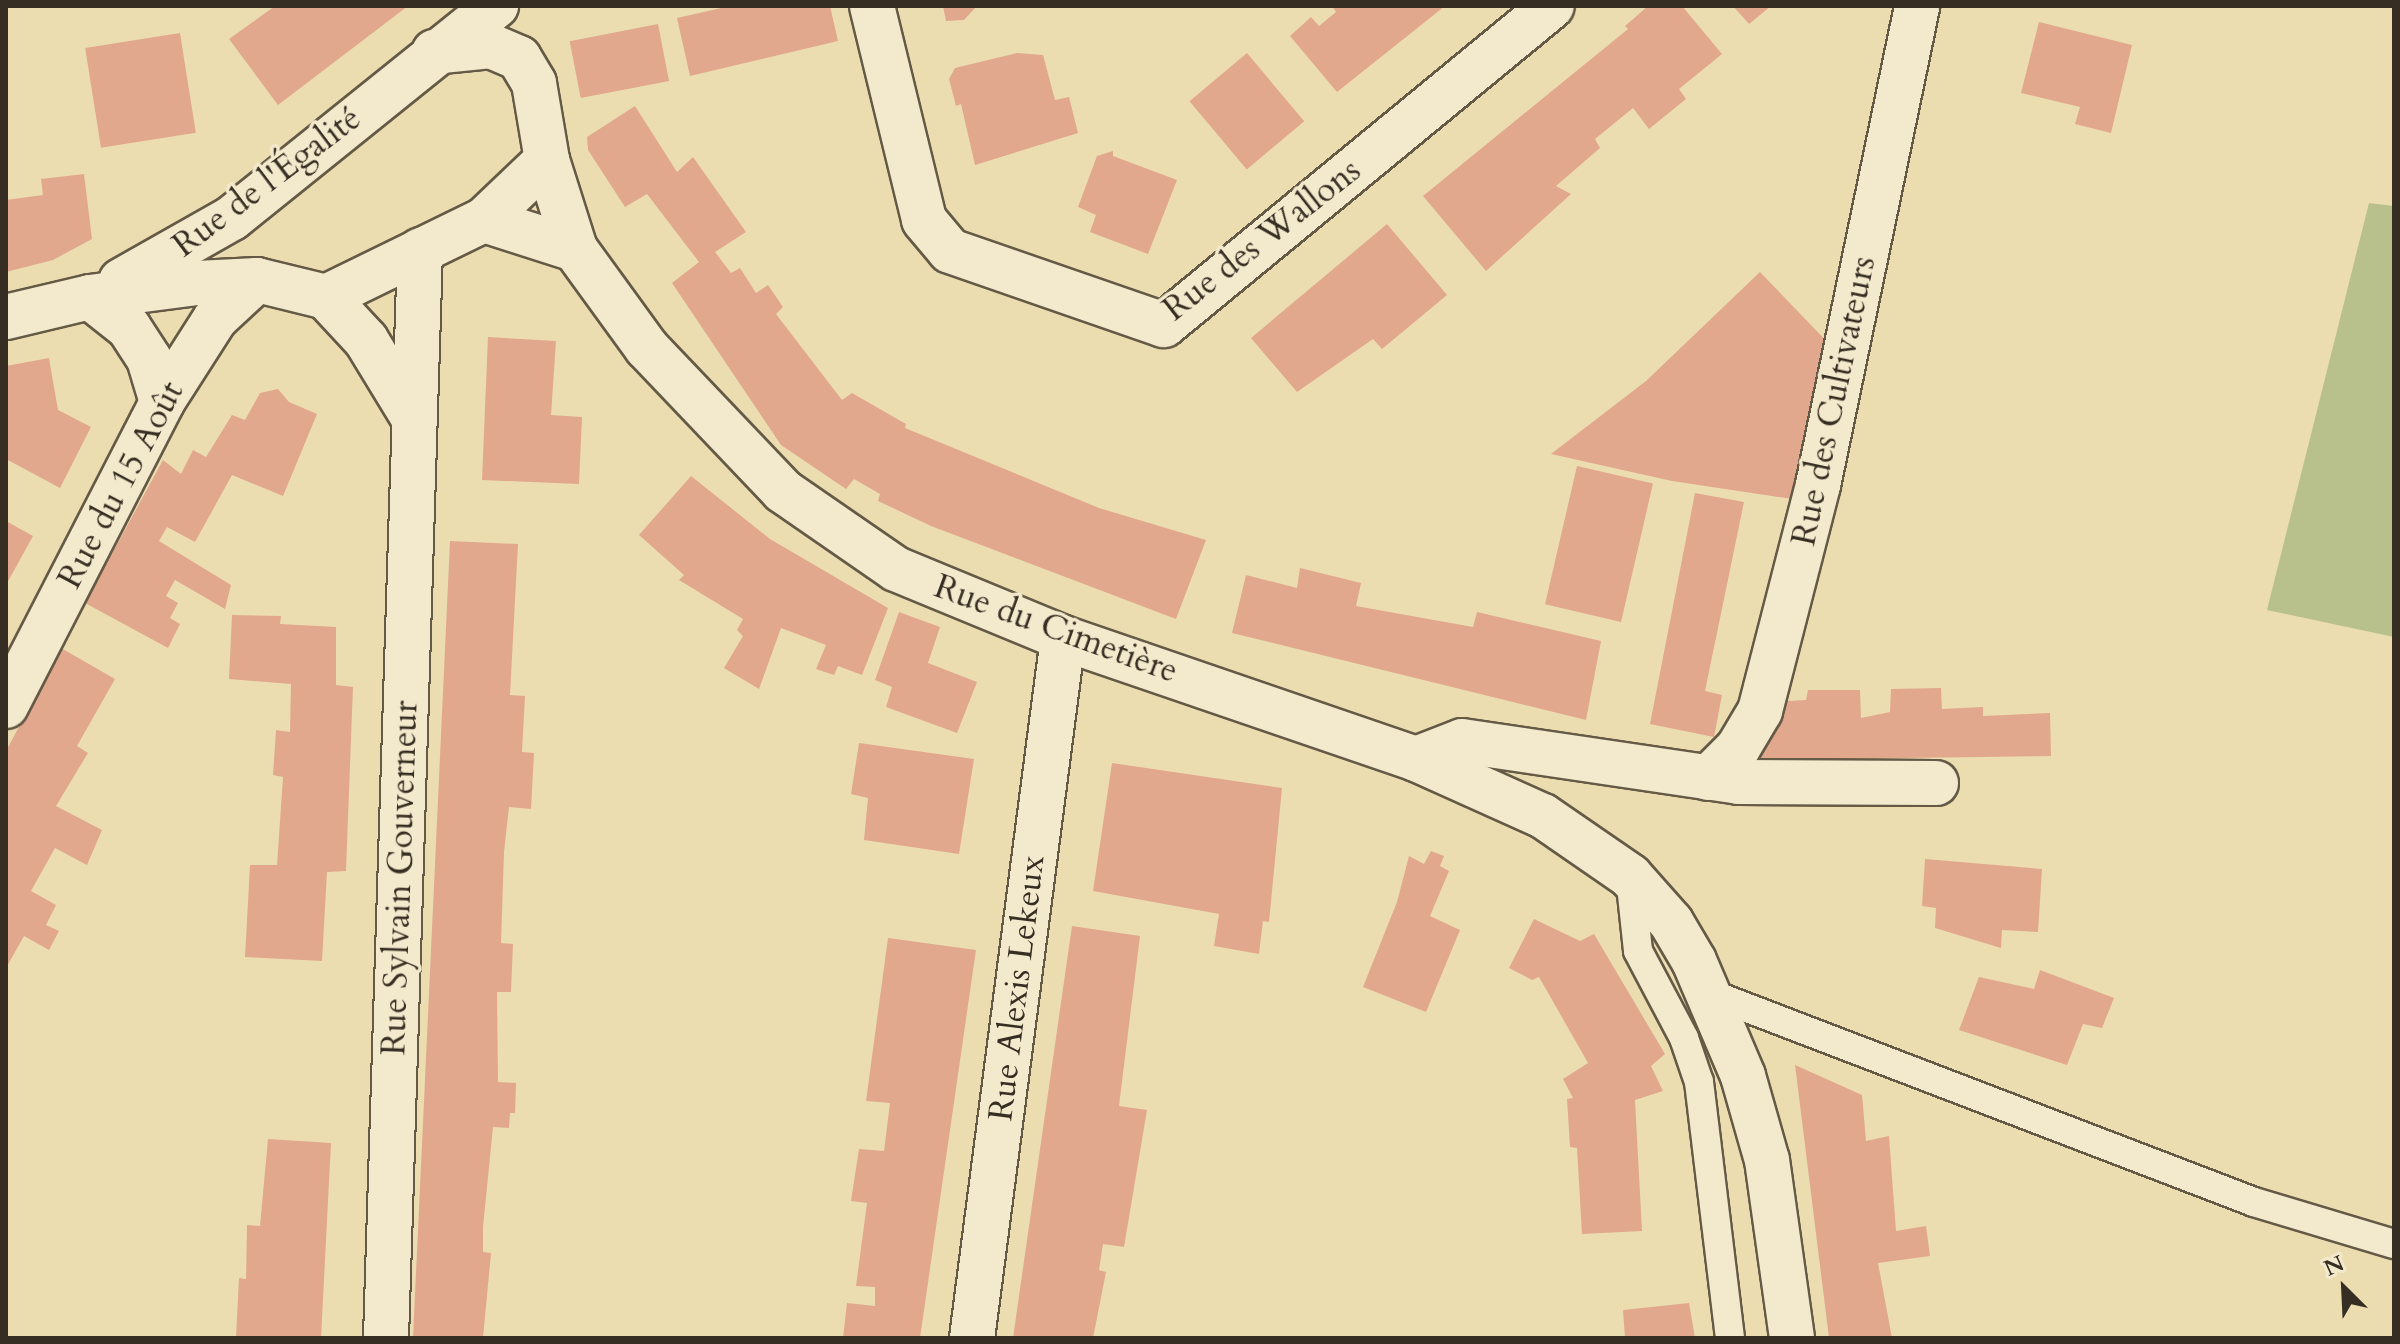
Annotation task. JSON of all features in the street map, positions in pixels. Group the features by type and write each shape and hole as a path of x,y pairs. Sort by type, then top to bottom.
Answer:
{"street":[{"name":"Rue de l'Égalité","path":"90,297 173,256 232,218 434,52 496,6"},
{"path":"326,297 484,220 547,160 519,6"},
{"name":"Rue des Wallons","path":"872,6 924,220 950,251 1164,325 1552,6"},
{"name":"Rue des Cultivateurs","path":"1708,778 1738,748 1760,711 1818,485 1917,6"},
{"path":"434,52 491,46 519,58 534,83"},
{"name":"Rue du Cimetière","path":"547,160 575,249 647,348 783,491 896,569 1063,638 1416,759 1543,816 1630,876 1671,922 1711,994 1743,1076 1767,1160 1792,1338"},
{"path":"232,218 233,247 257,280 326,297 366,340 414,419"},
{"path":"484,220 575,249"},
{"name":"Rue Sylvain Gouverneur","path":"386,1338 420,251"},
{"name":"Rue de l'Égalité","path":"6,317 90,297 257,280"},
{"name":"Rue du 15 Août","path":"6,706 162,402 215,319 257,280"},
{"path":"90,297 129,328 149,359 162,402"},
{"name":"Rue Alexis Lekeux","path":"972,1338 1063,638"},
{"path":"1416,759 1462,741 1708,778 1936,783"}],"lane":[{"path":"1630,876 1638,951 1684,1038 1699,1082 1730,1338"},
{"path":"1711,994 2254,1202 2394,1244"}],"green space":[{"path":"2369,203 2394,206 2394,637 2267,610"}],"building":[{"path":"275,6 408,6 278,105 229,39"},
{"path":"730,6 830,6 838,41 690,76 677,18"},
{"path":"943,6 977,6 964,20 946,21"},
{"path":"1332,6 1445,6 1337,92 1290,36 1311,17 1319,26 1336,12"},
{"path":"1648,6 1682,6 1722,54 1679,89 1686,99 1649,129 1633,108 1595,139 1600,148 1556,186 1571,194 1486,271 1423,196 1628,29 1625,26"},
{"path":"1733,6 1771,6 1749,24"},
{"path":"2039,22 2132,45 2111,133 2075,124 2080,107 2021,93"},
{"path":"658,24 669,81 581,98 570,41"},
{"path":"180,33 196,133 101,148 85,48"},
{"path":"1017,53 1043,55 1055,100 1069,97 1078,133 975,165 961,104 956,106 949,79 955,68"},
{"path":"1247,53 1304,121 1247,169 1190,101"},
{"path":"635,106 677,172 693,157 746,232 715,252 731,273 740,268 756,293 768,285 783,307 776,314 842,400 852,393 906,424 905,428 1099,508 1206,540 1176,619 931,526 878,501 880,494 854,479 846,489 781,445 672,283 699,262 647,194 625,207 588,150 587,137"},
{"path":"1113,151 1113,156 1177,180 1148,254 1090,232 1096,215 1078,207 1097,156"},
{"path":"84,174 92,239 53,260 6,272 6,200 43,195 41,179"},
{"path":"1387,224 1447,295 1382,349 1373,339 1297,392 1251,338"},
{"path":"1760,272 1835,350 1799,500 1672,481 1551,454 1646,381"},
{"path":"488,337 556,341 551,415 582,417 579,484 482,480"},
{"path":"49,358 58,410 91,427 60,488 6,459 6,366"},
{"path":"278,389 289,402 317,414 283,496 232,475 195,542 167,527 159,541 231,585 225,609 175,580 166,596 178,603 170,618 180,624 168,648 85,603 163,460 181,474 193,450 206,457 232,415 245,420 260,393"},
{"path":"1577,466 1653,484 1621,622 1545,604"},
{"path":"691,476 770,539 888,608 862,675 838,666 834,675 816,669 826,645 781,628 759,689 724,668 743,636 737,630 743,619 679,580 684,575 639,535"},
{"path":"1695,493 1744,502 1705,691 1722,695 1714,737 1650,724"},
{"path":"6,521 33,536 6,585"},
{"path":"450,541 518,544 510,695 525,696 522,752 534,753 531,809 509,807 504,852 501,943 513,944 511,992 497,992 498,1082 516,1083 515,1113 510,1113 509,1128 493,1127 483,1227 483,1252 491,1253 483,1338 413,1338"},
{"path":"1300,568 1361,583 1356,606 1473,627 1477,612 1601,641 1586,720 1232,633 1246,575 1297,588"},
{"path":"899,612 940,627 928,663 977,682 957,733 886,707 892,687 875,680"},
{"path":"232,615 281,616 280,624 336,627 336,685 353,687 346,871 327,872 322,961 245,957 250,865 277,865 283,777 273,775 276,730 290,732 291,684 229,679"},
{"path":"61,648 115,679 77,746 88,753 56,806 102,830 87,865 55,848 31,891 56,905 46,925 59,931 49,950 24,936 6,968 6,751"},
{"path":"1941,688 1942,709 1983,707 1983,716 2050,713 2051,756 1752,760 1770,702 1806,700 1808,690 1860,690 1861,718 1890,712 1891,689"},
{"path":"859,743 974,759 959,854 864,840 868,798 851,794"},
{"path":"1112,763 1282,788 1269,922 1263,921 1259,954 1214,946 1219,914 1093,891"},
{"path":"1431,851 1444,856 1440,866 1449,871 1430,916 1460,930 1426,1012 1363,987 1397,902 1409,856 1424,864"},
{"path":"1925,859 2042,869 2038,932 2002,930 2001,948 1935,928 1936,908 1922,906"},
{"path":"1534,919 1580,941 1594,934 1665,1054 1651,1066 1663,1091 1635,1100 1642,1231 1582,1234 1577,1148 1570,1147 1567,1099 1573,1098 1563,1079 1588,1063 1539,977 1532,980 1509,968"},
{"path":"1072,926 1140,936 1119,1106 1147,1110 1124,1247 1103,1244 1099,1270 1106,1272 1093,1338 1013,1338"},
{"path":"888,938 976,950 920,1338 843,1338 847,1303 875,1306 875,1287 856,1286 867,1203 851,1201 859,1149 884,1151 890,1103 866,1101"},
{"path":"2040,970 2114,998 2102,1028 2083,1024 2067,1065 1959,1030 1979,977 2034,989"},
{"path":"1795,1065 1862,1095 1866,1141 1889,1136 1896,1231 1926,1226 1930,1256 1878,1263 1892,1338 1829,1338"},
{"path":"268,1139 331,1143 321,1338 236,1338 239,1278 246,1279 247,1225 260,1226"},
{"path":"1689,1303 1695,1338 1625,1338 1623,1310"}]}
